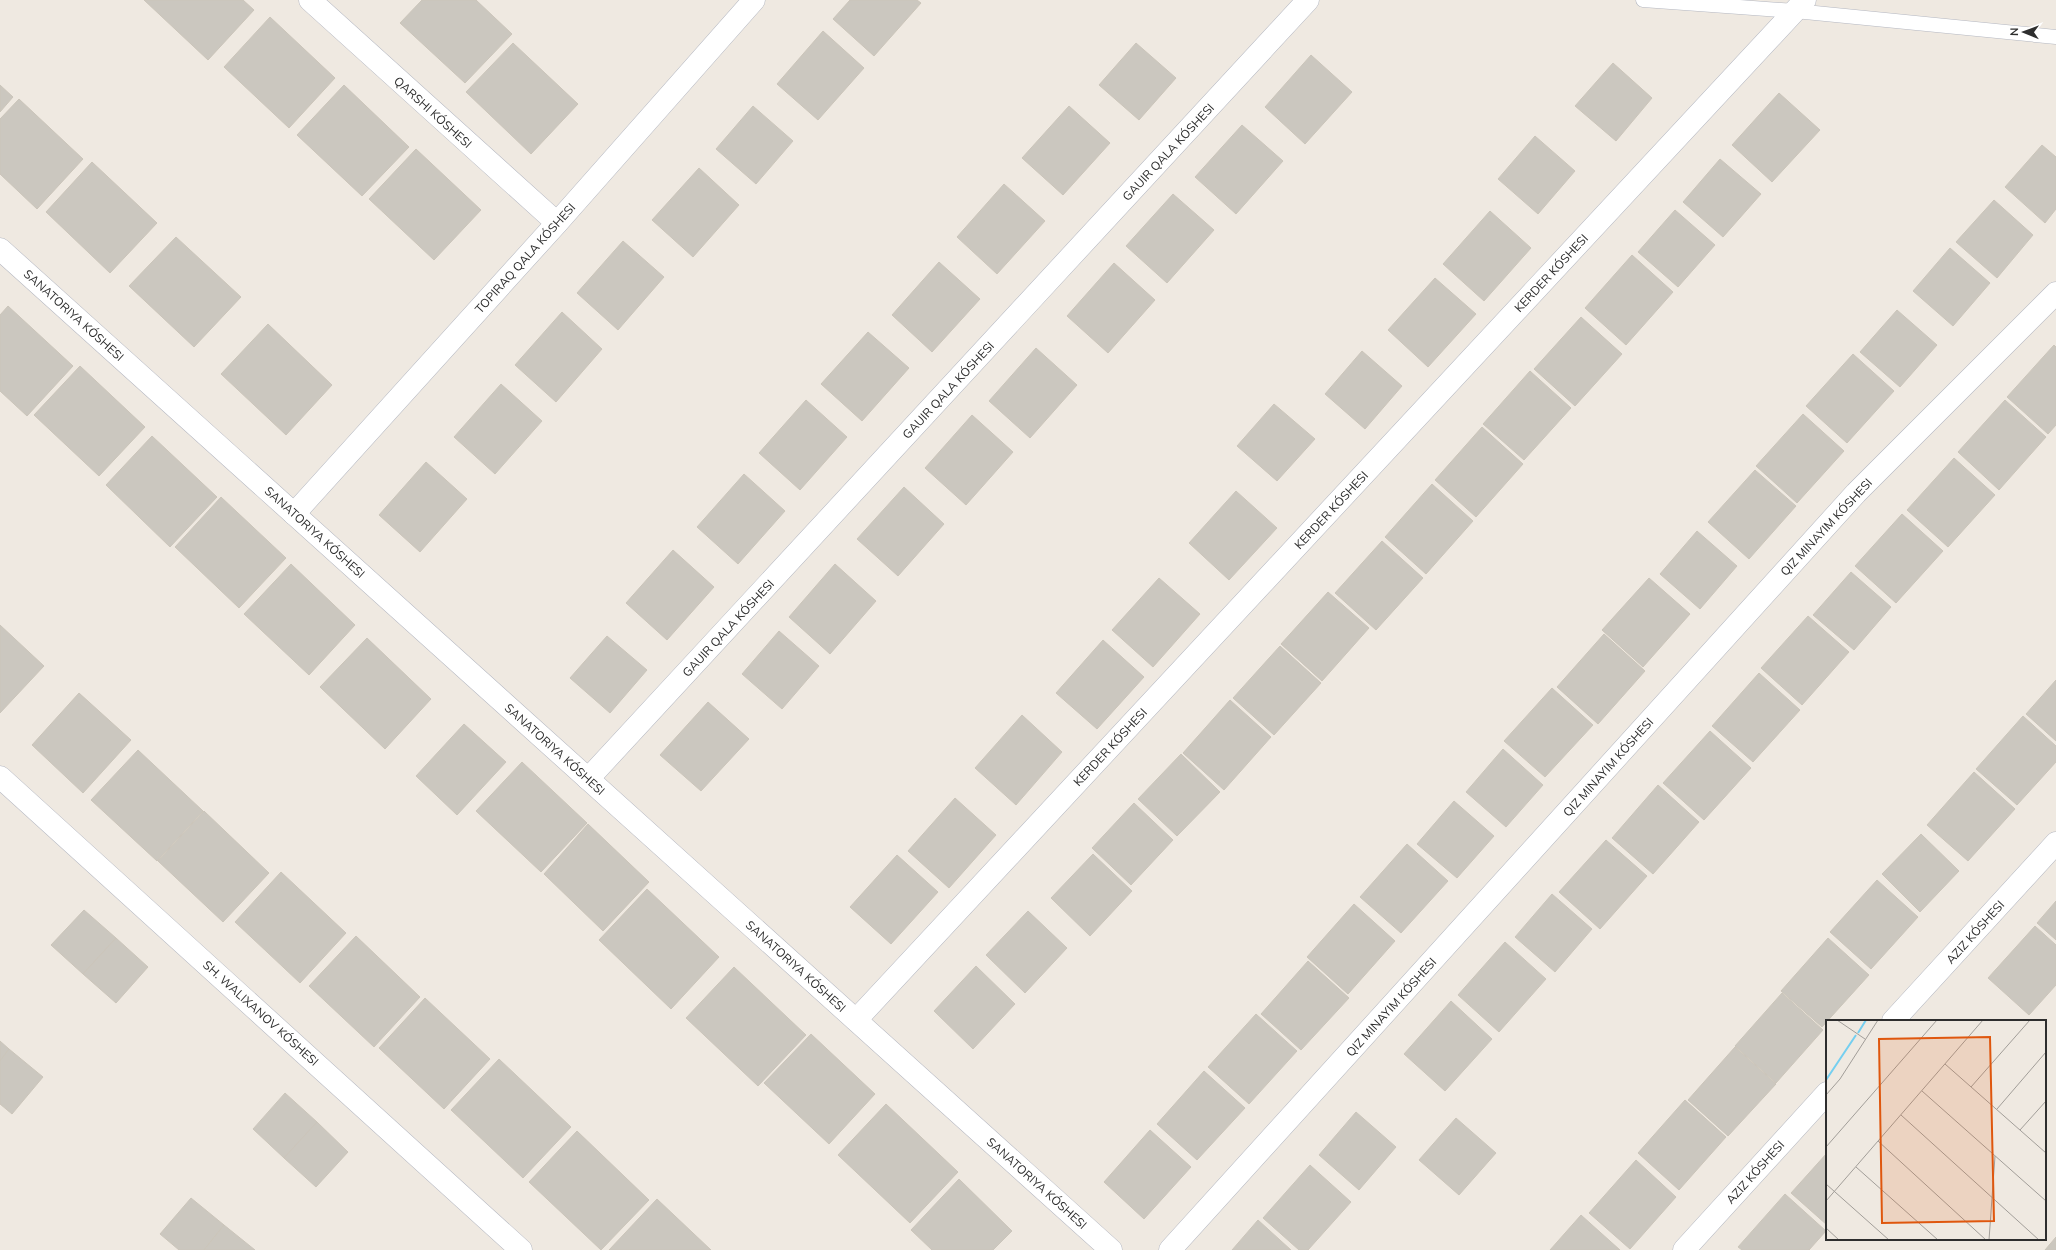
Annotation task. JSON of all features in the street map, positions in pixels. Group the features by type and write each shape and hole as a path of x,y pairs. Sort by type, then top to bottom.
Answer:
{"street":[{"path":"310,0 556,223"},
{"path":"294,514 754,0"},
{"name":"GAUIR QALA KÓSHESI","path":"588,779 1308,0"},
{"name":"KERDER KÓSHESI","path":"856,1020 1800,6"},
{"name":"SANATORIYA KÓSHESI","path":"0,249 1111,1250"},
{"path":"1170,1250 1856,493 2056,293"},
{"name":"SH. WALIXANOV KÓSHESI","path":"0,777 521,1250"},
{"name":"AZIZ KÓSHESI","path":"1894,1020 2056,843"},
{"name":"AZIZ KÓSHESI","path":"1684,1250 1826,1094"}],"lane":[{"path":"1643,0 1800,6 2056,37"}],"building":[{"path":"144,0 243,0 254,10 208,60"},
{"path":"422,0 476,0 512,34 465,83 400,23"},
{"path":"850,0 917,0 921,3 874,56 833,19"},
{"path":"270,17 335,78 289,128 224,67"},
{"path":"823,31 864,68 818,120 777,84"},
{"path":"513,43 578,104 531,154 466,92"},
{"path":"1136,43 1176,78 1139,120 1099,85"},
{"path":"1311,55 1352,92 1305,144 1265,107"},
{"path":"1613,63 1652,98 1616,141 1575,106"},
{"path":"0,85 13,97 0,112"},
{"path":"344,85 409,147 362,196 297,135"},
{"path":"1779,93 1820,130 1772,182 1732,145"},
{"path":"19,99 83,159 37,209 0,174 0,119"},
{"path":"753,106 793,141 756,184 716,149"},
{"path":"1069,106 1110,143 1063,195 1022,158"},
{"path":"1242,125 1283,161 1236,214 1195,177"},
{"path":"1535,136 1575,171 1538,214 1498,179"},
{"path":"2042,145 2056,157 2056,209 2045,223 2005,187"},
{"path":"416,149 481,210 434,260 369,199"},
{"path":"1720,159 1761,194 1723,237 1683,202"},
{"path":"92,162 157,223 110,273 46,212"},
{"path":"699,168 739,205 693,257 652,220"},
{"path":"1004,184 1045,221 997,274 957,237"},
{"path":"1173,194 1214,230 1167,283 1126,246"},
{"path":"1994,200 2033,235 1997,278 1956,242"},
{"path":"1675,210 1715,245 1678,287 1638,252"},
{"path":"1490,211 1531,248 1484,301 1443,264"},
{"path":"176,237 241,297 194,347 129,286"},
{"path":"623,241 664,277 618,330 577,293"},
{"path":"1950,248 1990,283 1953,326 1913,291"},
{"path":"1632,255 1673,292 1626,345 1585,308"},
{"path":"939,262 980,299 932,352 892,315"},
{"path":"1114,263 1155,300 1108,353 1067,316"},
{"path":"1435,278 1476,314 1428,367 1388,330"},
{"path":"8,306 73,366 27,416 0,391 0,315"},
{"path":"1897,310 1937,345 1900,387 1860,352"},
{"path":"562,312 602,349 556,402 515,365"},
{"path":"1581,317 1622,354 1575,406 1534,369"},
{"path":"268,324 332,385 286,435 221,374"},
{"path":"868,332 909,368 862,421 821,384"},
{"path":"2054,345 2056,347 2056,425 2048,434 2007,397"},
{"path":"1036,348 1077,385 1030,438 989,401"},
{"path":"1362,351 1402,386 1365,429 1325,394"},
{"path":"1853,354 1894,391 1847,443 1806,406"},
{"path":"80,366 145,427 99,476 34,415"},
{"path":"1530,371 1571,408 1524,460 1483,424"},
{"path":"501,384 542,421 495,474 454,437"},
{"path":"806,400 847,437 800,490 759,453"},
{"path":"2005,400 2046,437 1999,490 1958,452"},
{"path":"1274,404 1315,439 1277,481 1237,446"},
{"path":"1803,414 1844,451 1797,503 1756,466"},
{"path":"972,415 1013,452 966,505 925,468"},
{"path":"1482,427 1523,464 1476,517 1435,480"},
{"path":"152,436 217,497 170,547 106,485"},
{"path":"1954,458 1995,495 1948,547 1907,510"},
{"path":"426,462 467,499 420,552 379,515"},
{"path":"1755,470 1796,506 1749,559 1708,522"},
{"path":"744,474 785,511 738,564 697,527"},
{"path":"1432,484 1473,521 1426,574 1385,537"},
{"path":"904,487 944,524 898,576 857,539"},
{"path":"1236,491 1277,528 1229,580 1189,543"},
{"path":"221,497 286,558 239,608 175,547"},
{"path":"1902,514 1943,551 1896,603 1855,566"},
{"path":"1697,531 1737,566 1700,609 1660,574"},
{"path":"1382,541 1423,578 1376,630 1335,593"},
{"path":"673,550 714,587 667,640 626,603"},
{"path":"291,564 355,625 309,675 244,614"},
{"path":"835,564 876,601 830,654 789,617"},
{"path":"1851,572 1891,607 1854,650 1813,615"},
{"path":"1159,578 1200,614 1153,667 1112,630"},
{"path":"1649,578 1690,614 1643,667 1602,630"},
{"path":"1328,592 1369,628 1322,681 1281,644"},
{"path":"1808,616 1849,652 1802,705 1761,668"},
{"path":"0,625 44,666 0,713"},
{"path":"779,631 819,666 782,709 742,674"},
{"path":"1604,634 1645,671 1598,724 1557,687"},
{"path":"607,636 647,670 610,713 570,678"},
{"path":"367,638 431,699 385,749 320,687"},
{"path":"1103,640 1144,677 1097,729 1056,693"},
{"path":"1280,646 1321,683 1274,735 1233,698"},
{"path":"1759,673 1800,710 1753,762 1712,726"},
{"path":"2056,680 2056,741 2026,714"},
{"path":"1552,688 1593,725 1545,777 1504,741"},
{"path":"79,693 131,740 83,793 32,745"},
{"path":"1230,700 1271,737 1224,790 1183,753"},
{"path":"708,702 749,739 701,791 660,755"},
{"path":"1022,715 1062,752 1016,805 975,768"},
{"path":"2023,716 2056,746 2056,762 2017,805 1976,769"},
{"path":"464,724 506,762 457,815 416,776"},
{"path":"1710,731 1751,768 1704,820 1663,783"},
{"path":"1503,749 1543,785 1506,827 1466,792"},
{"path":"138,750 203,811 157,861 91,800"},
{"path":"1181,754 1220,792 1177,836 1138,799"},
{"path":"522,762 587,823 541,872 476,811"},
{"path":"1974,772 2015,809 1968,861 1927,825"},
{"path":"1658,785 1699,822 1653,874 1612,838"},
{"path":"955,798 996,835 949,888 908,851"},
{"path":"1454,801 1494,836 1457,878 1417,844"},
{"path":"1134,803 1173,840 1131,885 1092,848"},
{"path":"204,811 269,873 223,922 158,861"},
{"path":"588,824 649,882 603,931 544,874"},
{"path":"1921,834 1959,871 1920,912 1882,874"},
{"path":"1606,840 1647,876 1600,929 1559,892"},
{"path":"1407,844 1448,881 1401,933 1360,897"},
{"path":"1093,854 1132,891 1090,936 1051,898"},
{"path":"897,855 938,892 891,944 850,907"},
{"path":"281,872 346,933 300,983 235,922"},
{"path":"1877,880 1918,917 1871,969 1830,932"},
{"path":"647,889 719,957 671,1009 599,940"},
{"path":"1552,894 1592,929 1555,972 1515,937"},
{"path":"2056,901 2056,940 2037,923"},
{"path":"1354,904 1395,941 1348,994 1307,957"},
{"path":"84,910 116,938 83,974 51,945"},
{"path":"1028,911 1067,948 1025,993 986,955"},
{"path":"2035,926 2056,945 2056,985 2029,1015 1988,978"},
{"path":"356,936 420,997 374,1047 309,986"},
{"path":"116,938 148,967 116,1003 83,974"},
{"path":"1828,938 1869,975 1828,1020 1826,1020 1826,1023 1822,1027 1781,991"},
{"path":"1505,942 1546,979 1499,1032 1458,995"},
{"path":"1308,961 1349,998 1301,1050 1261,1014"},
{"path":"976,966 1015,1004 973,1049 934,1011"},
{"path":"734,967 806,1035 758,1086 686,1018"},
{"path":"1782,993 1823,1030 1776,1083 1735,1046"},
{"path":"425,998 490,1059 444,1109 379,1048"},
{"path":"1451,1001 1492,1039 1445,1091 1404,1054"},
{"path":"1256,1014 1297,1051 1249,1104 1208,1067"},
{"path":"811,1034 875,1094 829,1144 764,1083"},
{"path":"0,1041 9,1049 0,1061"},
{"path":"1735,1047 1776,1084 1728,1136 1688,1100"},
{"path":"9,1049 43,1077 12,1114 0,1104 0,1061"},
{"path":"499,1059 571,1127 523,1178 451,1110"},
{"path":"1204,1071 1245,1108 1197,1160 1157,1124"},
{"path":"285,1093 317,1122 284,1158 253,1129"},
{"path":"1685,1100 1726,1137 1679,1190 1638,1153"},
{"path":"886,1104 958,1172 910,1223 838,1155"},
{"path":"1356,1112 1396,1147 1359,1190 1319,1155"},
{"path":"1456,1118 1496,1153 1459,1195 1419,1160"},
{"path":"317,1122 348,1152 316,1187 284,1158"},
{"path":"1150,1130 1191,1167 1144,1219 1104,1182"},
{"path":"577,1131 649,1200 601,1250 529,1182"},
{"path":"1826,1154 1826,1224 1791,1193"},
{"path":"1636,1160 1676,1197 1630,1249 1589,1213"},
{"path":"1310,1165 1351,1202 1308,1250 1299,1250 1263,1218"},
{"path":"959,1179 1012,1231 993,1250 932,1250 911,1230"},
{"path":"1785,1194 1826,1231 1809,1250 1742,1250 1738,1247"},
{"path":"191,1198 224,1225 204,1250 179,1250 160,1234"},
{"path":"657,1199 711,1250 609,1250"},
{"path":"1581,1215 1620,1250 1550,1250"},
{"path":"1258,1220 1291,1250 1232,1250"},
{"path":"224,1225 255,1250 204,1250"},
{"path":"2056,1237 2056,1250 2045,1250"}]}
